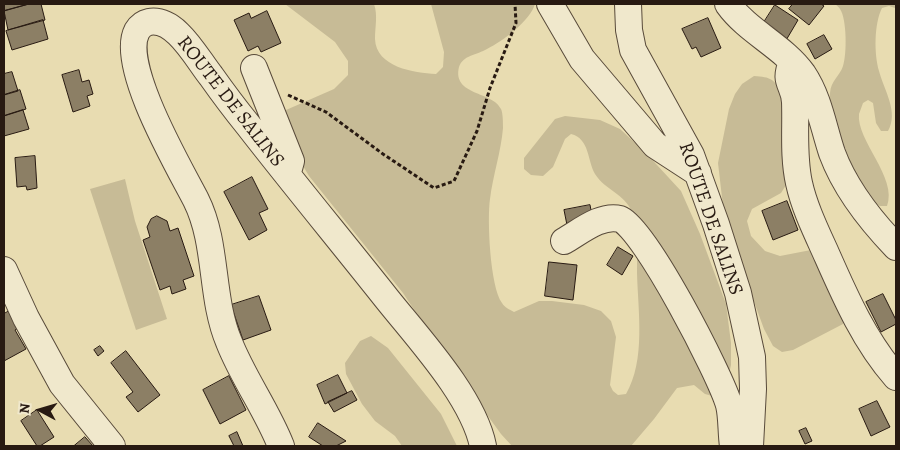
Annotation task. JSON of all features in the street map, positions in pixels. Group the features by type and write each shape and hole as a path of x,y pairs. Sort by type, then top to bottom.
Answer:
{"street":[{"path":"550,4 582,59 655,145 698,173"},
{"name":"ROUTE DE SALINS","path":"628,4 629,30 633,50 680,133 698,173 738,293 750,343 753,376 750,446"},
{"path":"728,4 745,23 792,62 802,73 814,96 834,157 850,188 871,218 896,247"},
{"name":"ROUTE DE SALINS","path":"281,446 229,343 222,321 205,222 154,120 141,84 134,40 144,13 154,22 165,24 183,39 444,373 473,416 483,446"},
{"path":"792,62 787,79 793,90 795,100 795,150 799,183 815,228 844,294 877,352 896,377"},
{"path":"258,76 291,162 288,175"},
{"path":"564,241 606,218 621,220 635,232 660,269 706,351 729,405 732,446"},
{"path":"4,270 26,318 62,384 112,446"}],"path":[{"path":"258,76 326,112 383,154 434,188 454,181 473,140 490,88 516,23 515,4"}],"shaded area":[{"path":"285,4 374,4 376,17 375,39 377,49 382,56 389,62 407,70 436,74 443,67 444,52 431,4 535,4 528,17 508,36 467,58 459,67 458,76 461,83 474,92 497,103 502,113 502,137 489,209 490,252 498,295 504,306 514,312 539,301 584,305 601,311 611,321 616,337 610,385 618,395 626,394 632,381 639,351 637,242 632,212 625,201 595,174 582,140 571,134 565,139 553,167 543,176 531,175 524,169 524,158 555,119 565,116 600,120 620,129 645,152 681,191 700,234 726,304 731,343 731,365 727,382 716,397 705,394 694,385 677,388 631,446 512,446 501,434 450,364 403,293 309,176 283,132 283,116 286,110 334,89 348,75 348,61 335,42"},
{"path":"835,4 896,4 896,41 895,8 889,6 882,8 877,22 877,64 890,101 892,116 888,131 881,131 876,123 873,103 868,100 863,103 859,114 864,135 887,183 889,195 887,206 880,206 873,202 850,164 832,122 830,93 834,81 843,66 846,46 844,21 840,8"},
{"path":"754,76 771,80 783,94 788,182 781,193 752,209 747,221 751,236 765,251 780,256 811,250 846,317 843,324 793,350 782,352 773,346 764,329 738,258 723,206 718,163 729,109 735,94 742,84"},
{"path":"125,179 135,221 167,319 136,330 90,189"},
{"path":"371,336 388,348 441,414 457,446 402,446 395,436 375,421 362,404 346,374 345,363 360,341"}],"building":[{"path":"4,4 29,4 4,11"},
{"path":"29,4 41,4 45,20 8,30 4,11"},
{"path":"793,4 821,4 824,6 809,25 789,9"},
{"path":"775,5 798,20 785,42 761,27"},
{"path":"267,11 281,43 261,52 258,46 248,51 234,20 249,13 251,18"},
{"path":"708,18 721,48 701,57 696,47 692,49 682,29"},
{"path":"43,20 48,39 12,50 6,31"},
{"path":"824,35 832,49 815,59 807,44"},
{"path":"79,70 82,82 89,80 93,94 87,96 90,106 73,112 62,75"},
{"path":"12,72 18,91 4,95 4,74"},
{"path":"20,90 26,109 4,116 4,95"},
{"path":"23,110 29,129 4,136 4,116"},
{"path":"35,156 37,188 27,190 26,186 17,187 15,158"},
{"path":"252,177 268,209 259,213 267,230 249,240 224,192"},
{"path":"787,201 798,230 773,240 762,211"},
{"path":"590,205 593,220 567,225 564,210"},
{"path":"157,216 167,221 170,231 178,228 194,276 183,280 186,289 172,294 170,286 160,290 143,240 150,237 147,227 151,219"},
{"path":"618,247 633,256 622,275 607,265"},
{"path":"549,262 577,265 573,300 545,296"},
{"path":"883,294 896,320 896,324 881,332 866,302"},
{"path":"259,296 271,330 243,340 231,305"},
{"path":"11,310 20,327 15,330 26,349 4,361 4,314"},
{"path":"100,346 104,351 98,356 94,350"},
{"path":"126,351 160,395 138,412 126,397 133,392 111,363"},
{"path":"338,375 347,393 325,404 317,385"},
{"path":"229,376 246,410 220,424 203,390"},
{"path":"352,391 357,400 334,412 328,402"},
{"path":"877,401 890,427 871,436 859,409"},
{"path":"37,410 54,437 40,446 37,446 21,421"},
{"path":"318,423 346,441 336,446 323,446 309,437"},
{"path":"806,428 812,441 805,444 799,431"},
{"path":"237,432 243,446 234,446 229,436"},
{"path":"85,437 93,446 74,446"}]}
